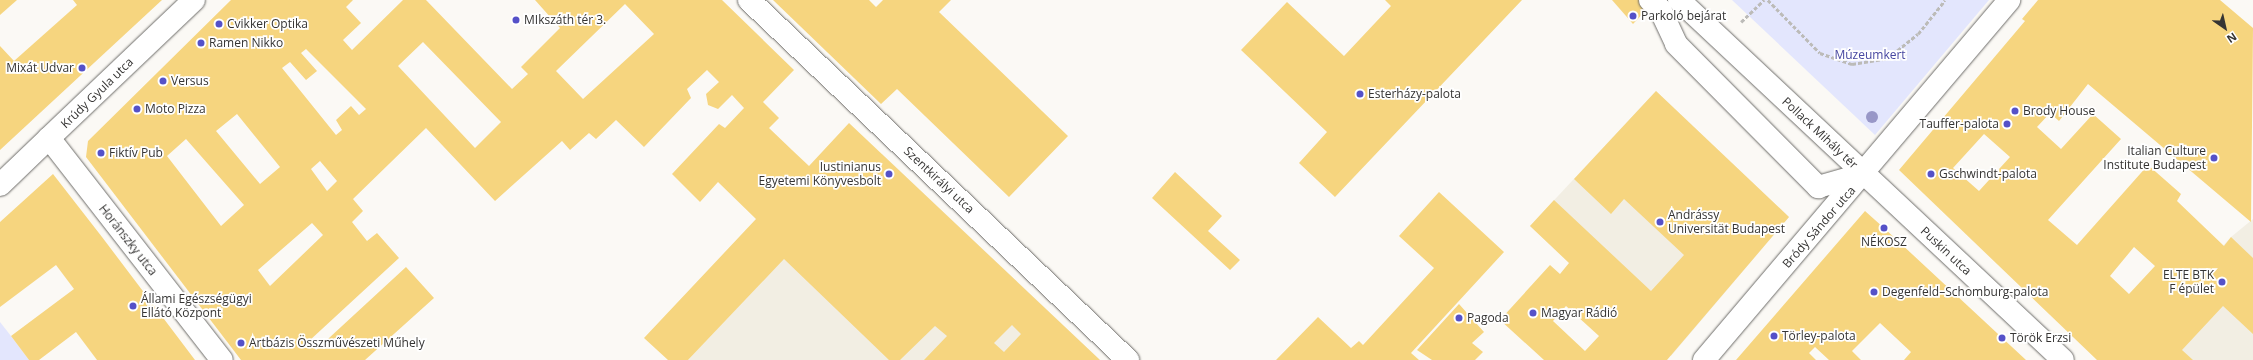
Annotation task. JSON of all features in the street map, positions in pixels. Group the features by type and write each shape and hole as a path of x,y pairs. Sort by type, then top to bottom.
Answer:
{"street":[{"name":"Krúdy Gyula utca","path":"0,185 194,0"},
{"name":"Szentkirályi utca","path":"749,0 1128,360"},
{"name":"Pollack Mihály tér","path":"1650,0 1660,9 1676,44 1818,187 1864,174"},
{"name":"Pollack Mihály tér","path":"1679,0 1864,174"},
{"name":"Bródy Sándor utca","path":"1704,360 1864,174 2009,0"},
{"name":"Horánszky utca","path":"50,138 222,360"},
{"name":"Puskin utca","path":"1864,174 2063,360"}],"path":[{"path":"1768,0 1820,52 1852,64 1888,58 1918,34 1945,0"}],"shaded area":[{"name":"Andrássy Universität Budapest","path":"1656,91 1789,217 1671,356 1530,226"},
{"path":"882,154 1100,360 688,360"},
{"name":"ELTE BTK F épület","path":"2253,219 2253,360 2118,360 2231,237"}],"green space":[{"name":"Múzeumkert","path":"1732,0 1989,0 1875,135"},
{"path":"0,322 11,336 29,360 0,360"}],"building":[{"path":"0,0 17,0 0,15"},
{"path":"73,0 162,0 0,150 0,46 14,61 77,5"},
{"path":"231,0 353,0 346,7 361,23 343,40 352,50 403,0 426,0 512,89 528,74 521,67 560,28 535,0 722,0 794,70 763,102 779,118 769,128 792,150 809,166 849,123 1100,360 924,360 947,336 935,326 900,360 889,360 784,259 688,360 668,360 644,338 756,219 718,182 700,202 672,174 719,124 725,128 744,108 732,95 718,109 708,105 706,94 719,82 707,70 687,89 691,98 644,147 616,120 596,139 589,133 570,150 562,141 495,201 426,128 353,199 363,211 352,222 367,241 377,233 399,258 309,341 316,350 406,267 434,298 365,360 241,360 86,157 88,141","holes":["625,4 654,34 583,99 556,71","423,42 501,122 475,148 398,66","306,49 366,109 359,115 351,106 336,120 342,130 336,135 282,68 290,62 306,80 317,71 301,53","237,114 280,167 260,184 216,131","186,139 244,205 221,226 167,156","320,161 337,181 327,191 311,169","312,223 323,235 270,286 258,270","1012,325 1021,334 1004,352 994,343"]},
{"path":"773,0 869,0 876,7 883,0 951,0 939,12 1068,136 1009,197 897,89 881,104"},
{"name":"Esterházy-palota","path":"1385,0 1522,0 1335,197 1299,163 1327,132 1241,50 1287,2 1344,56 1391,6"},
{"name":"Parkoló bejárat","path":"1612,0 1639,0 1648,8 1633,24"},
{"path":"2038,0 2220,0 2253,28 2251,222 2088,84 2059,121 2050,113 2037,127 2061,149 2093,114 2121,139 2048,220 2077,245 2148,165 2181,194 2177,201 2224,246 2231,237 2253,258 2253,334 2223,306 2182,350 2193,360 2097,360 1899,170 2025,21 2022,19","holes":["1984,134 2010,157 1979,191 1953,168","2134,247 2155,266 2129,294 2110,276"]},
{"name":"Andrássy Universität Budapest","path":"1656,91 1789,217 1667,360 1544,360 1500,320 1550,265 1560,274 1569,263 1530,226 1554,200 1651,291 1684,255 1624,199 1611,214 1574,179","holes":["1566,306 1599,336 1585,351 1553,321"]},
{"path":"1175,172 1222,216 1208,231 1240,260 1230,270 1152,198"},
{"path":"53,174 195,360 97,360 76,332 39,360 29,360 11,336 74,289 56,265 0,307 0,222"},
{"path":"1439,192 1504,252 1411,353 1419,360 1276,360 1318,317 1351,348 1359,341 1363,345 1434,268 1399,236"},
{"name":"Degenfeld–Schomburg-palota","path":"1865,211 2026,360 1904,360 1911,352 1880,323 1852,351 1861,360 1829,360 1815,347 1809,353 1816,360 1736,360"},
{"name":"Pagoda","path":"1459,304 1484,332 1472,343 1483,352 1475,360 1432,360 1417,350"}],"place":[{"name":"Parkoló bejárat","path":"1633,16"},
{"name":"MIkszáth tér 3.","path":"516,20"},
{"name":"Cvikker Optika","path":"219,24"},
{"name":"Ramen Nikko","path":"201,43"},
{"name":"Mixát Udvar","path":"82,68"},
{"name":"Versus","path":"163,81"},
{"name":"Esterházy-palota","path":"1360,94"},
{"name":"Moto Pizza","path":"137,109"},
{"name":"Brody House","path":"2015,111"},
{"name":"Tauffer-palota","path":"2007,124"},
{"name":"Fiktív Pub","path":"101,153"},
{"name":"Italian Culture Institute Budapest","path":"2214,158"},
{"name":"Iustinianus Egyetemi Könyvesbolt","path":"889,174"},
{"name":"Gschwindt-palota","path":"1931,174"},
{"name":"Andrássy Universität Budapest","path":"1660,222"},
{"name":"NÉKOSZ","path":"1884,228"},
{"name":"ELTE BTK F épület","path":"2222,282"},
{"name":"Degenfeld–Schomburg-palota","path":"1874,292"},
{"name":"Állami Egészségügyi Ellátó Központ","path":"133,306"},
{"name":"Magyar Rádió","path":"1533,313"},
{"name":"Pagoda","path":"1459,318"},
{"name":"Törley-palota","path":"1774,336"},
{"name":"Török Erzsi","path":"2002,338"},
{"name":"Artbázis Összművészeti Műhely","path":"241,343"}]}
